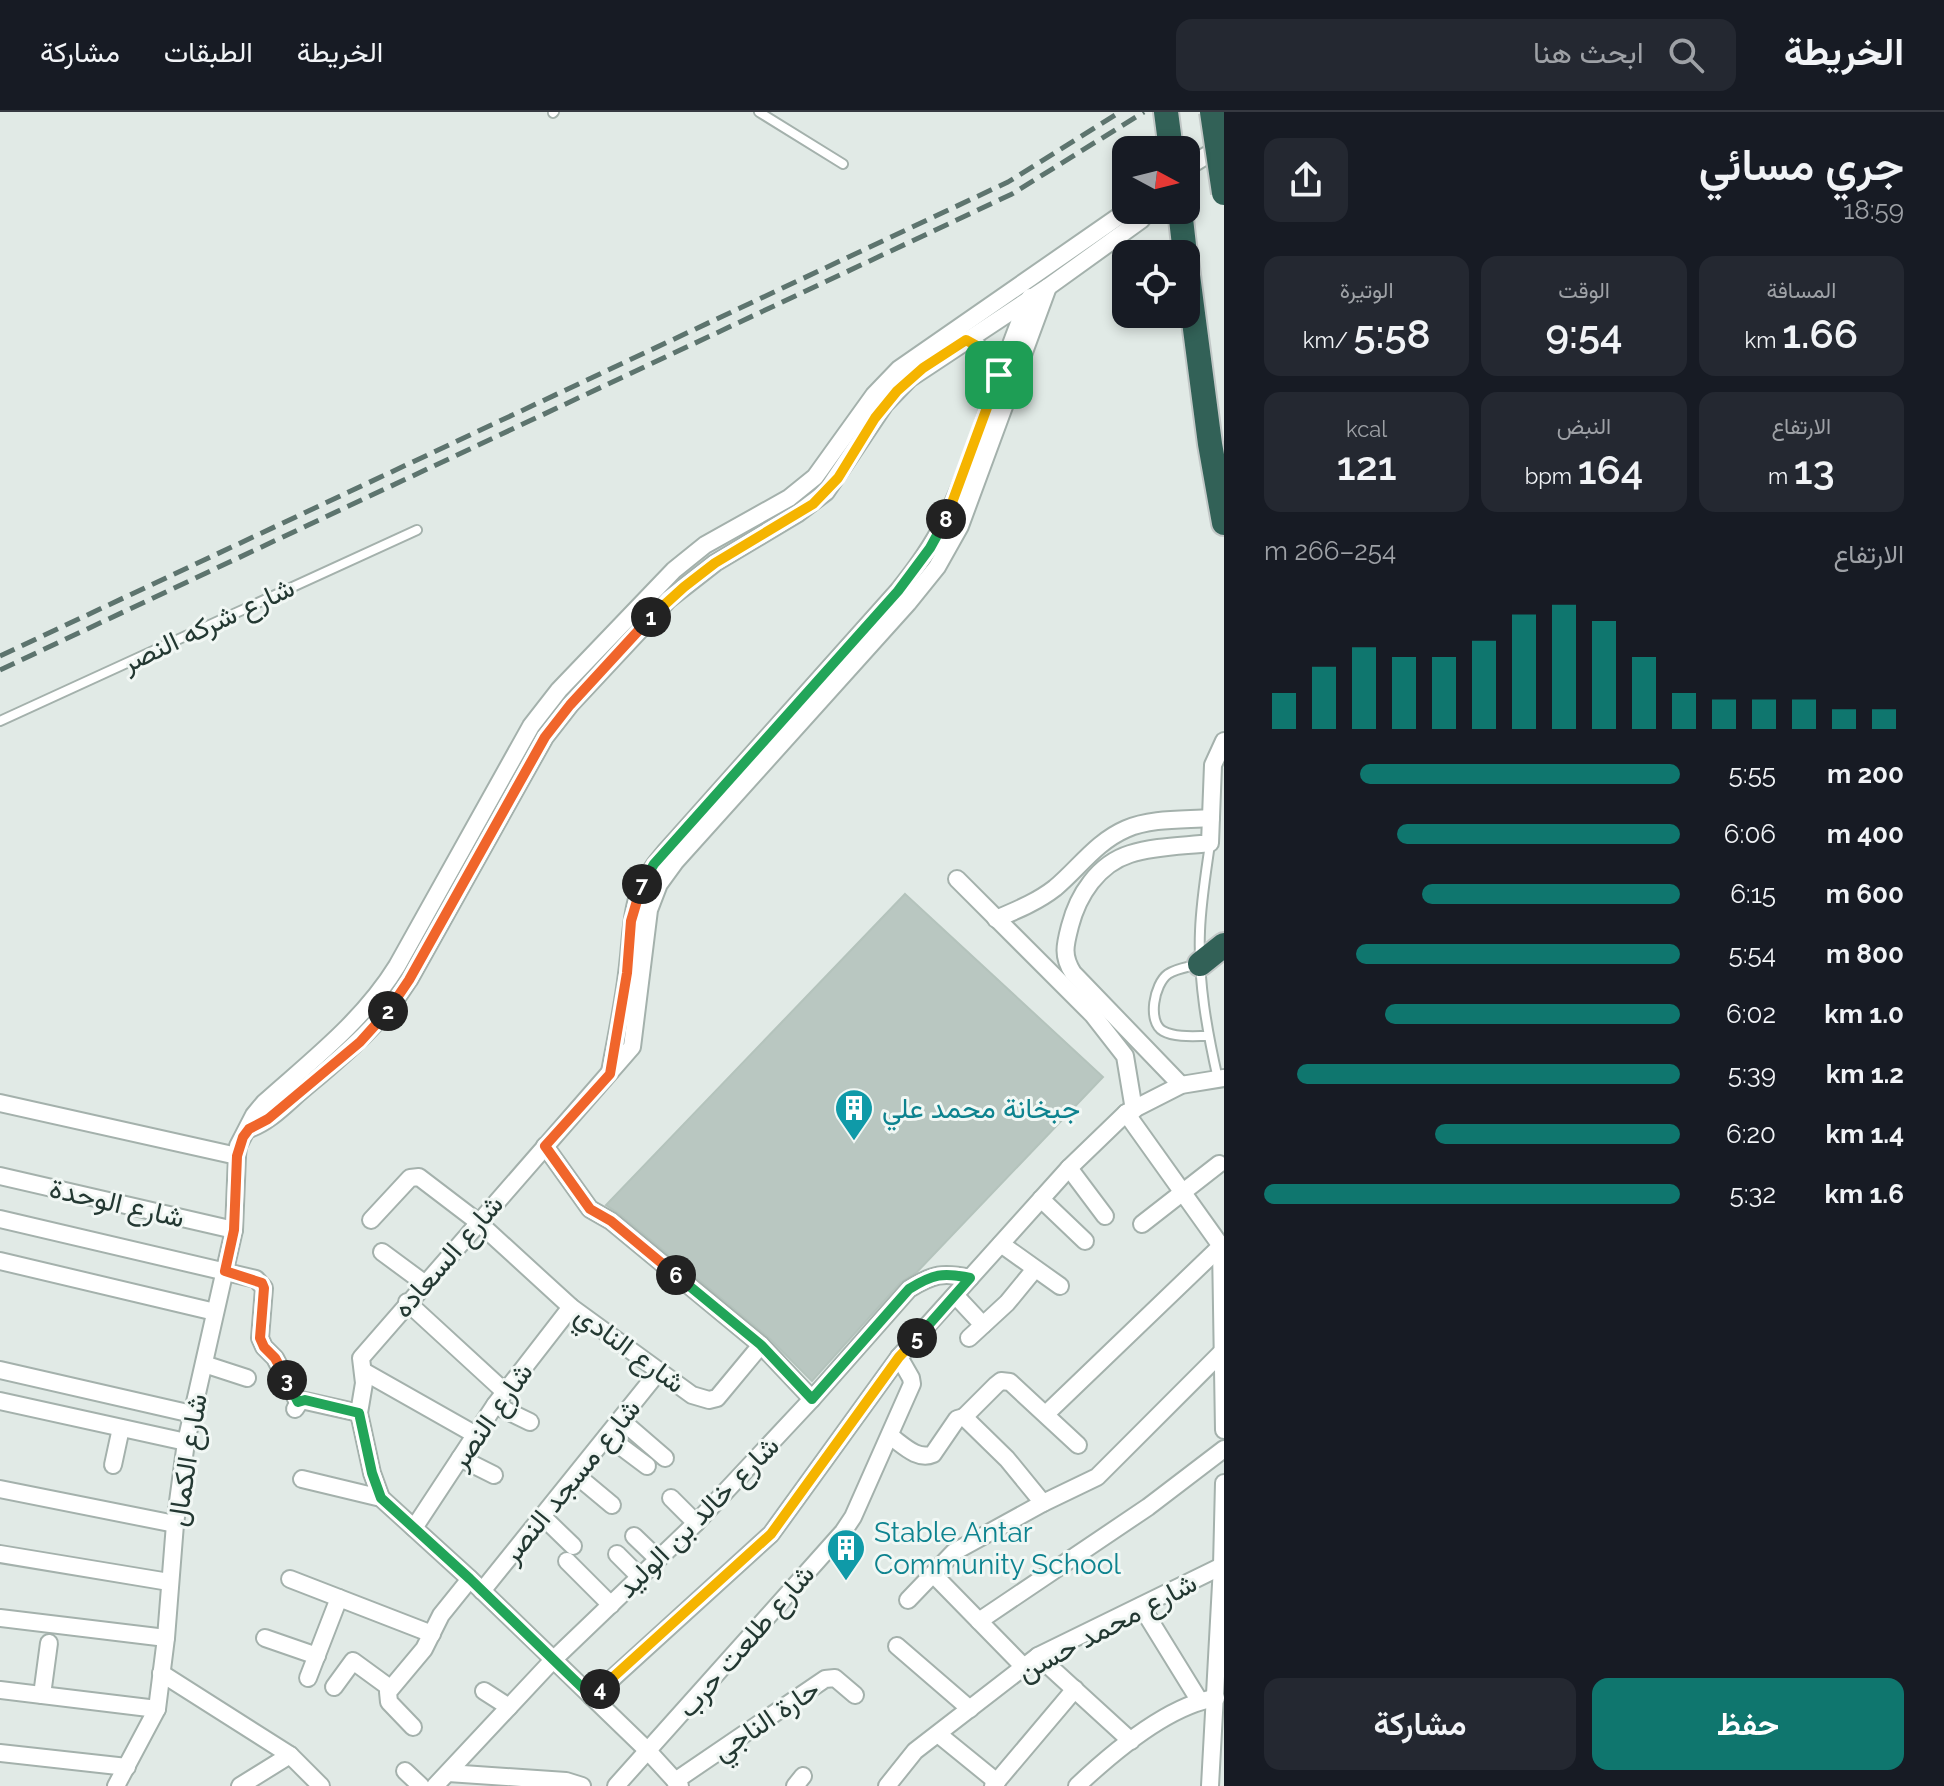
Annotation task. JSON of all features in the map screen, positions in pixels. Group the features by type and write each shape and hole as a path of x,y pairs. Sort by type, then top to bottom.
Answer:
{"highway":[{"path":"1166,112 1169,136"},
{"path":"1212,112 1224,193"},
{"path":"1195,328 1223,521"},
{"path":"1200,964 1224,945"}],"street":[{"path":"1200,160 1224,145"},
{"name":"شارع الكمال","path":"116,1786 157,1709 186,1442 234,1230 238,1146 259,1108 350,1026 382,990 519,745 559,690 660,584 689,557 722,534 789,498 815,477 874,395 899,369 1112,221"},
{"path":"249,1129 268,1119 360,1042 387,1012 409,980 534,754 570,705 654,613 715,563 813,504 838,478 875,418 897,391 923,368 1048,287 1135,224"},
{"path":"634,974 631,921 639,891 654,864 915,570 930,548 954,500 999,375 1042,270"},
{"path":"610,1074 649,910 667,873 916,594 949,547 968,504 1048,287"},
{"path":"966,340 986,351 999,375"},
{"path":"1181,1085 1073,973 1066,961 1065,947 1079,898 1095,877 1130,854 1210,843 1213,765 1224,741"},
{"path":"996,919 1038,901 1090,853 1128,828 1149,823 1211,818"},
{"path":"957,879 1093,1015 1125,1056 1130,1112 1221,1246 1224,1430"},
{"path":"1062,882 1079,898"},
{"name":"شارع السعاده","path":"381,1498 372,1473 359,1413 364,1383 361,1358 632,1047 634,974"},
{"path":"592,1697 771,1534 899,1357 1069,1168 1130,1112 1181,1085 1221,1079"},
{"path":"0,1103 237,1156"},
{"path":"545,1146 590,1209 611,1221 761,1345 812,1399"},
{"path":"1142,1224 1219,1164"},
{"path":"1069,1168 1105,1216"},
{"name":"شارع الوحدة","path":"0,1176 234,1230"},
{"name":"شارع النادي","path":"371,1220 415,1176 478,1222 571,1307 692,1395 709,1400 724,1392 761,1345"},
{"path":"1041,1199 1085,1241"},
{"path":"0,1219 225,1271 262,1283 260,1338 275,1358 296,1407 305,1400 359,1413"},
{"path":"1001,1244 1060,1286"},
{"path":"1046,1414 1221,1246"},
{"path":"382,1252 424,1283"},
{"path":"0,1261 215,1312"},
{"path":"969,1338 1007,1303 1035,1269"},
{"name":"شارع خالد بن الوليد","path":"440,1782 553,1660 696,1523 909,1289 928,1277 938,1275 970,1278"},
{"path":"955,1295 983,1325"},
{"path":"407,1302 500,1399 530,1422"},
{"name":"شارع النصر","path":"414,1528 500,1399 571,1307"},
{"path":"908,1600 954,1552 1097,1477 1221,1353"},
{"name":"شارع طلعت حرب","path":"616,1786 843,1532 853,1517 912,1384 899,1357"},
{"path":"204,1364 247,1378"},
{"path":"0,1370 192,1414"},
{"path":"363,1371 476,1435"},
{"name":"شارع مسجد النصر","path":"390,1688 424,1649 441,1615 476,1585 542,1516 659,1371"},
{"path":"890,1436 918,1455 928,1457 957,1419 964,1417 1001,1381 1017,1386 1078,1445"},
{"path":"0,1401 186,1442"},
{"path":"964,1417 1007,1459 1043,1503"},
{"path":"621,1420 665,1458"},
{"path":"113,1465 121,1428"},
{"path":"607,1436 647,1466"},
{"path":"979,1621 1148,1507 1224,1449"},
{"path":"460,1458 494,1475"},
{"path":"576,1475 612,1505"},
{"path":"302,1479 381,1498 476,1585 678,1783"},
{"path":"1210,1786 1208,1699 1222,1566 1224,1483"},
{"path":"0,1489 175,1524"},
{"path":"671,1498 696,1523"},
{"path":"542,1516 611,1605"},
{"path":"634,1536 658,1559"},
{"path":"0,1554 169,1582"},
{"path":"617,1554 640,1577"},
{"name":"شارع محمد حسن","path":"887,1786 915,1751 1038,1656 1222,1566"},
{"path":"933,1574 1024,1667"},
{"path":"290,1579 432,1634"},
{"path":"308,1678 339,1598"},
{"path":"1141,1606 1208,1699"},
{"path":"0,1618 166,1638"},
{"path":"265,1638 317,1656"},
{"path":"42,1695 49,1643"},
{"path":"897,1646 970,1709"},
{"path":"1038,1656 1131,1741"},
{"path":"334,1687 353,1661 390,1688 389,1702 413,1727"},
{"path":"161,1673 290,1755 321,1786"},
{"name":"حارة الناجي","path":"678,1783 830,1677 839,1680 855,1695"},
{"path":"938,1734 995,1784 1075,1689"},
{"path":"0,1690 157,1709"},
{"path":"484,1691 509,1707"},
{"path":"1077,1786 1131,1741 1170,1715 1208,1699"},
{"path":"0,1753 127,1767"},
{"path":"240,1786 290,1755"},
{"path":"405,1771 421,1786"},
{"path":"440,1782 566,1781 582,1786"}],"lane":[{"path":"759,112 843,164"},
{"name":"شارع شركه النصر","path":"0,721 417,530"},
{"path":"1210,843 1200,928 1200,964 1208,1036 1221,1079"},
{"path":"1200,964 1167,974 1160,982 1154,1020 1166,1033 1208,1036"}],"building":[{"name":"جبخانة محمد علي","path":"905,894 1103,1077 917,1272 901,1282 812,1381 768,1337 606,1205"}],"railway":[{"path":"0,656 1008,182 1120,112"},
{"path":"0,670 1012,194 1144,112"}],"place":[{"name":"جبخانة محمد علي","path":"854,1142"},
{"name":"Stable Antar Community School","path":"846,1582"}],"route":[{"path":"966,340 991,356 999,375 954,500 915,570 654,864 646,877 631,921 627,973 610,1074 545,1146 590,1209 611,1221 761,1345 812,1399 909,1289 928,1277 949,1274 970,1278 899,1357 771,1534 592,1697 381,1498 372,1473 359,1413 305,1400 298,1402 275,1358 260,1338 262,1283 225,1271 234,1230 238,1146 249,1129 263,1123 360,1042 399,997 545,737 654,613 699,575 813,504 838,478 885,404 923,368 966,340"}]}
